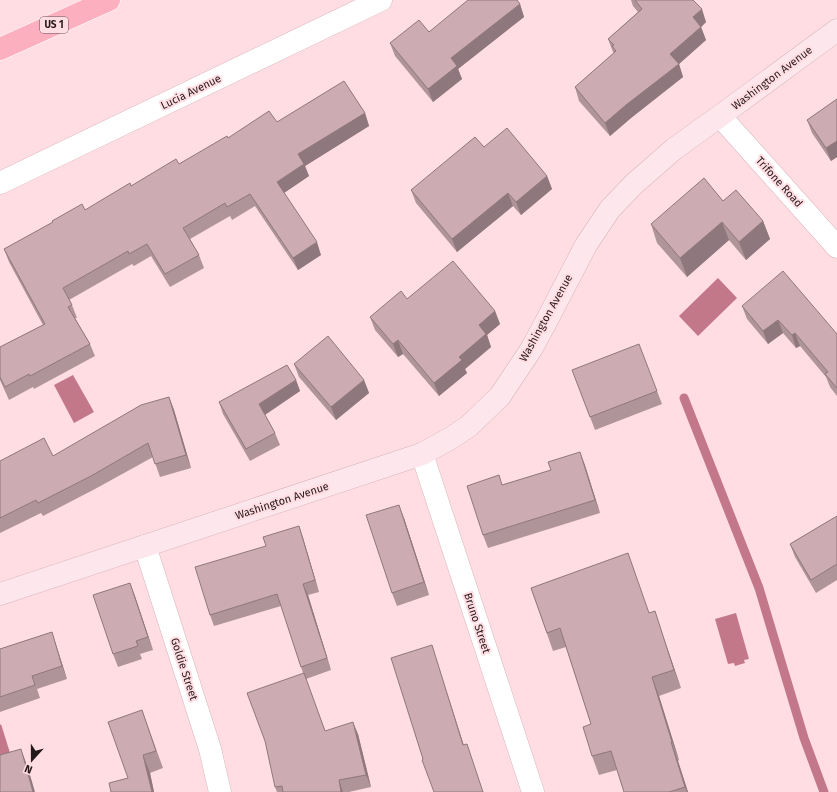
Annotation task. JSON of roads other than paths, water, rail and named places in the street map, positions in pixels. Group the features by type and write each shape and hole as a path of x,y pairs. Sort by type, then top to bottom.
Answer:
{"highway":[{"name":"US 1","path":"0,49 109,0"}],"street":[{"name":"Lucia Avenue","path":"0,183 381,0"},
{"name":"Washington Avenue","path":"0,594 422,454 452,438 469,426 500,396 532,348 548,320 586,244 610,209 634,184 674,149 837,30"},
{"name":"Trifone Road","path":"720,116 837,247"},
{"name":"Bruno Street","path":"422,454 533,792"},
{"name":"Goldie Street","path":"144,546 210,748 220,792"}],"waterway":[{"path":"684,398 759,588 804,738 824,792"}]}
